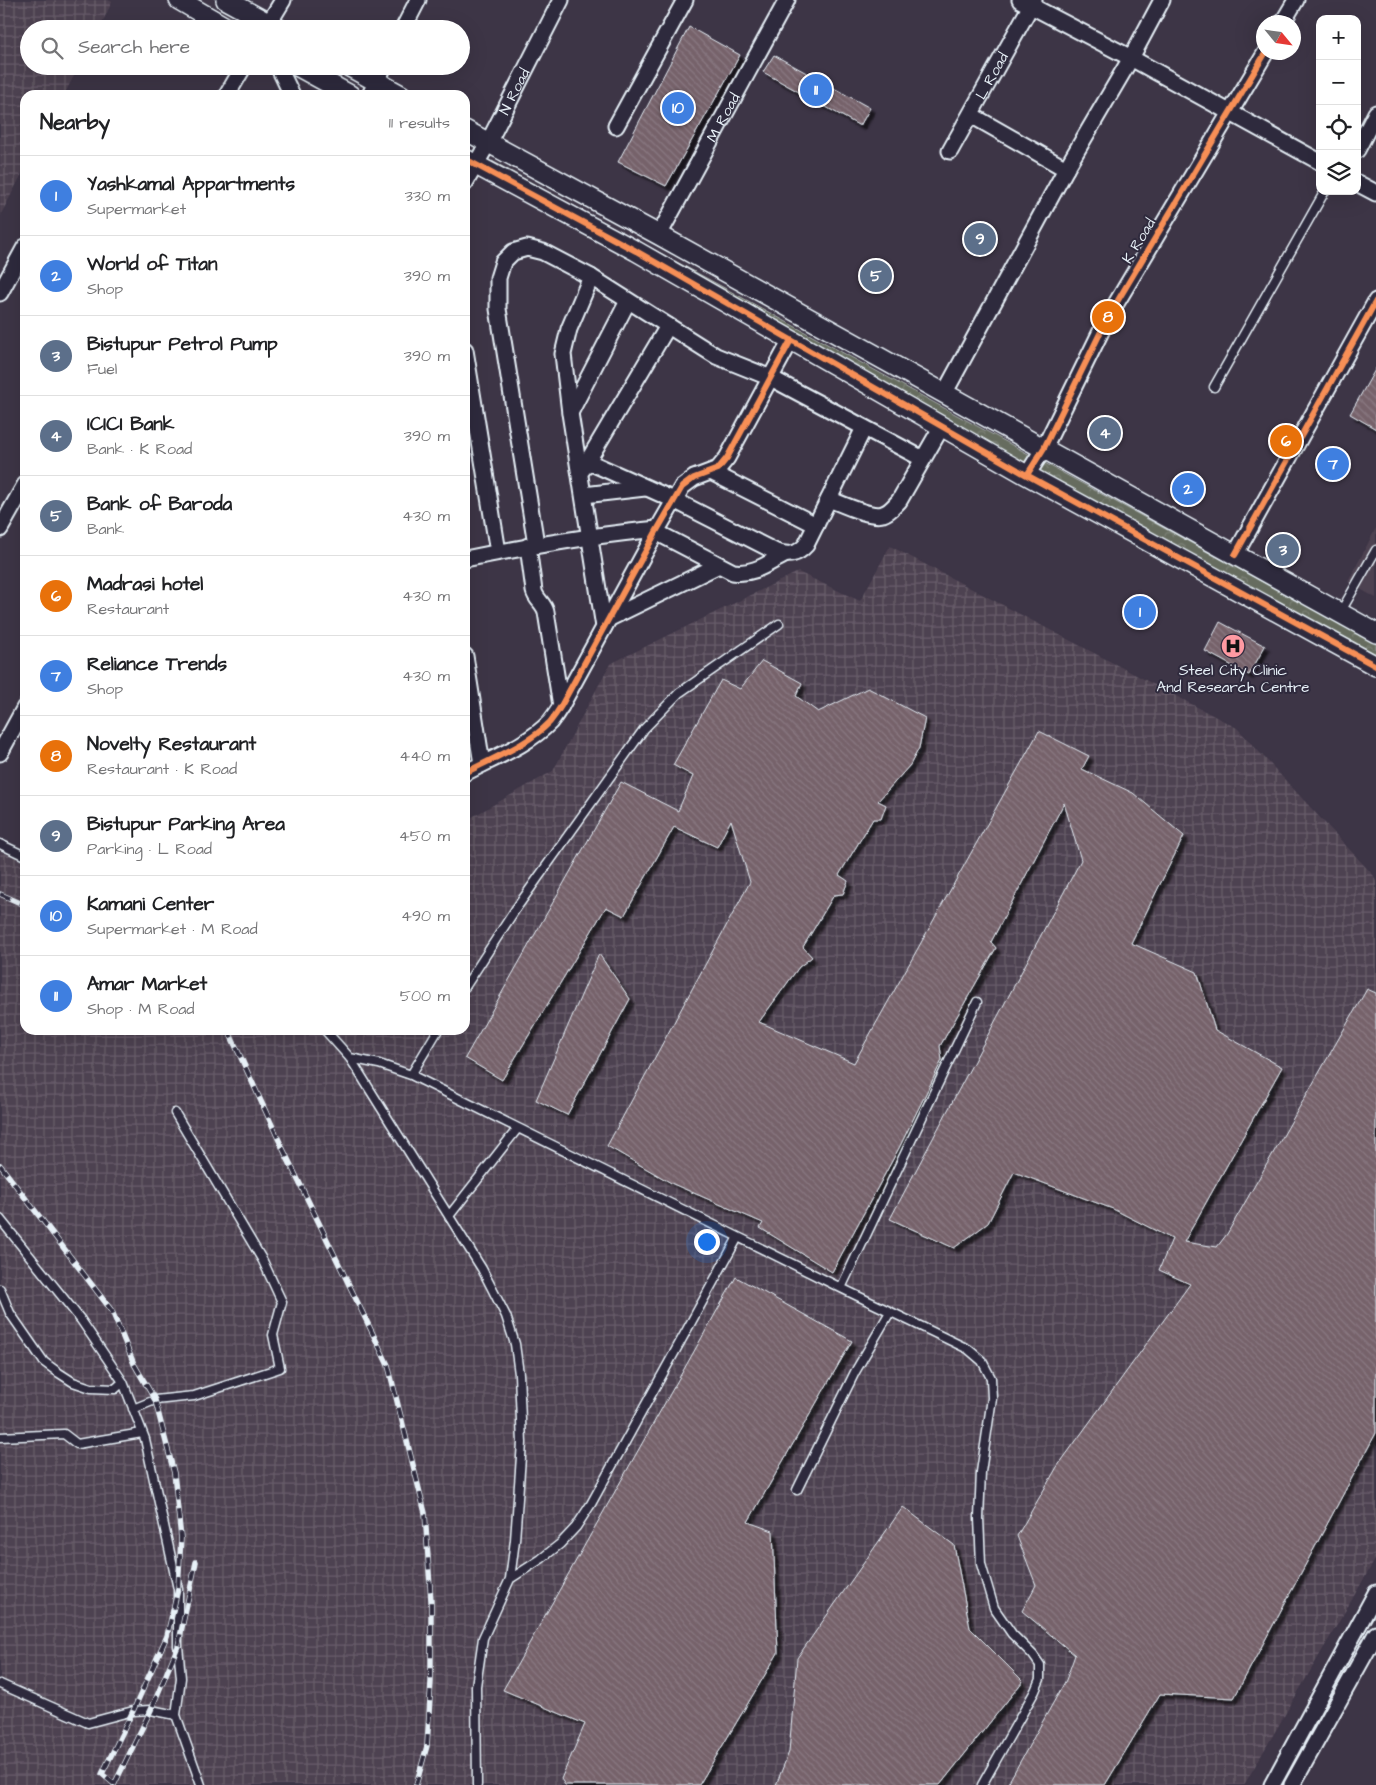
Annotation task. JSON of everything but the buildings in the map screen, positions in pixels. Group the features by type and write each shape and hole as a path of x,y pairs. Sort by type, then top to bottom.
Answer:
{"street":[{"path":"179,0 213,20"},
{"path":"226,0 263,20"},
{"path":"276,20 283,0"},
{"path":"408,20 418,0"},
{"name":"N Road","path":"470,162 488,143 561,0"},
{"path":"616,126 684,0"},
{"name":"M Road","path":"660,235 787,0"},
{"path":"944,394 1066,169 1131,58 1162,0"},
{"path":"1287,15 1296,0"},
{"path":"1028,2 1316,160"},
{"name":"L Road","path":"950,151 971,115 1028,2"},
{"name":"K Road","path":"1027,475 1044,448 1108,317 1261,60"},
{"path":"230,90 239,75"},
{"path":"282,75 290,90"},
{"path":"313,75 341,90"},
{"path":"365,75 392,90"},
{"path":"1361,142 1376,113"},
{"path":"971,115 1066,169"},
{"path":"470,133 660,235 1376,633"},
{"path":"470,162 636,251 1027,475 1376,666"},
{"path":"1361,185 1376,193"},
{"path":"561,706 545,606 535,596 534,591 532,545 498,309 498,278 503,262 513,252 527,248 543,252 591,278 716,356 771,378 923,459"},
{"path":"0,293 20,256"},
{"path":"591,278 569,329 563,354 570,413 584,467 584,495 606,623"},
{"path":"570,413 628,301"},
{"path":"1235,555 1375,307"},
{"path":"584,467 668,326"},
{"path":"470,770 538,733 551,721 682,487 694,478 718,469 727,458 791,340"},
{"path":"470,381 498,552"},
{"path":"829,499 868,513 881,515 890,511 899,501 942,426"},
{"path":"584,467 646,488 674,500 776,552 793,554 800,552 806,545 864,428"},
{"path":"711,472 816,525"},
{"path":"584,495 646,488"},
{"path":"0,529 20,495"},
{"path":"470,558 532,545 591,536 657,530 717,566 743,574 754,571 784,554"},
{"path":"606,623 717,566"},
{"path":"470,688 482,764"},
{"path":"0,753 20,716"},
{"path":"1272,1785 1376,1593"},
{"path":"1292,1785 1376,1634"}],"lane":[{"path":"1214,387 1323,195"},
{"path":"1340,613 1376,550"},
{"path":"470,979 515,910 644,729 679,693 779,624"},
{"path":"0,844 20,854"},
{"path":"841,1288 977,1002"},
{"path":"329,1035 350,1058 482,1269 506,1316 515,1344 519,1374 522,1443 516,1540 510,1578 483,1638 476,1686 477,1785"},
{"path":"411,1074 435,1035"},
{"path":"350,1058 379,1064 411,1074 841,1288 968,1349 982,1361 991,1378 992,1398 981,1472 979,1518 981,1564 994,1608 1012,1634 1034,1655 1040,1666 1040,1679 1035,1692 982,1785"},
{"path":"133,1409 156,1400 194,1396 280,1368 273,1335 282,1302 263,1261 175,1112"},
{"path":"449,1216 518,1128"},
{"path":"0,1219 81,1320 123,1382 142,1433 178,1589 178,1646 181,1678 176,1715 201,1785"},
{"path":"510,1578 541,1559 576,1527 591,1504 738,1237"},
{"path":"0,1289 10,1313 44,1362 73,1382 91,1388 115,1389 123,1382"},
{"path":"797,1490 855,1372 890,1312"},
{"path":"0,1437 64,1434 77,1444 142,1433"},
{"path":"0,1684 88,1723 133,1711 151,1710 176,1715"}],"shaded area":[{"path":"0,0 108,0 112,2 103,20 20,20 20,75 74,75 67,90 20,90 20,178 0,216"},
{"path":"1376,528 1376,598 1348,582"},
{"path":"890,546 1237,728 1374,876 1376,882 1376,1558 1244,1785 0,1785 0,851 20,860 20,1035 470,1035 470,818 553,771 610,664 798,572 860,601"}],"green space":[{"path":"492,161 1376,644 1376,657 487,167"}],"railway":[{"path":"0,894 20,903"},
{"path":"230,1035 283,1149 388,1365 425,1513 431,1601 431,1682 427,1746 416,1785"},
{"path":"0,1165 112,1311 134,1364 155,1400 174,1473 181,1538 178,1589 167,1636 102,1774 114,1784"},
{"path":"114,1785 151,1710 178,1646 196,1562"}],"cycle path":[{"path":"1027,475 1044,448 1108,317 1261,60"},
{"path":"470,162 636,251 1023,473 1376,666"},
{"path":"1235,555 1376,301"},
{"path":"470,771 510,751 531,738 551,720 561,706 682,487 694,478 718,469 727,458 791,340"}],"place":[{"name":"Amar Market","path":"816,90"},
{"name":"Kamani Center","path":"678,108"},
{"name":"Bistupur Parking Area","path":"980,239"},
{"name":"Bank of Baroda","path":"876,276"},
{"name":"Novelty Restaurant","path":"1108,317"},
{"name":"ICICI Bank","path":"1105,433"},
{"name":"Madrasi hotel","path":"1286,441"},
{"name":"Reliance Trends","path":"1333,464"},
{"name":"World of Titan","path":"1188,489"},
{"name":"Bistupur Petrol Pump","path":"1283,550"},
{"name":"Yashkamal Appartments","path":"1140,612"},
{"name":"Steel City Clinic And Research Centre","path":"1233,646"}]}
